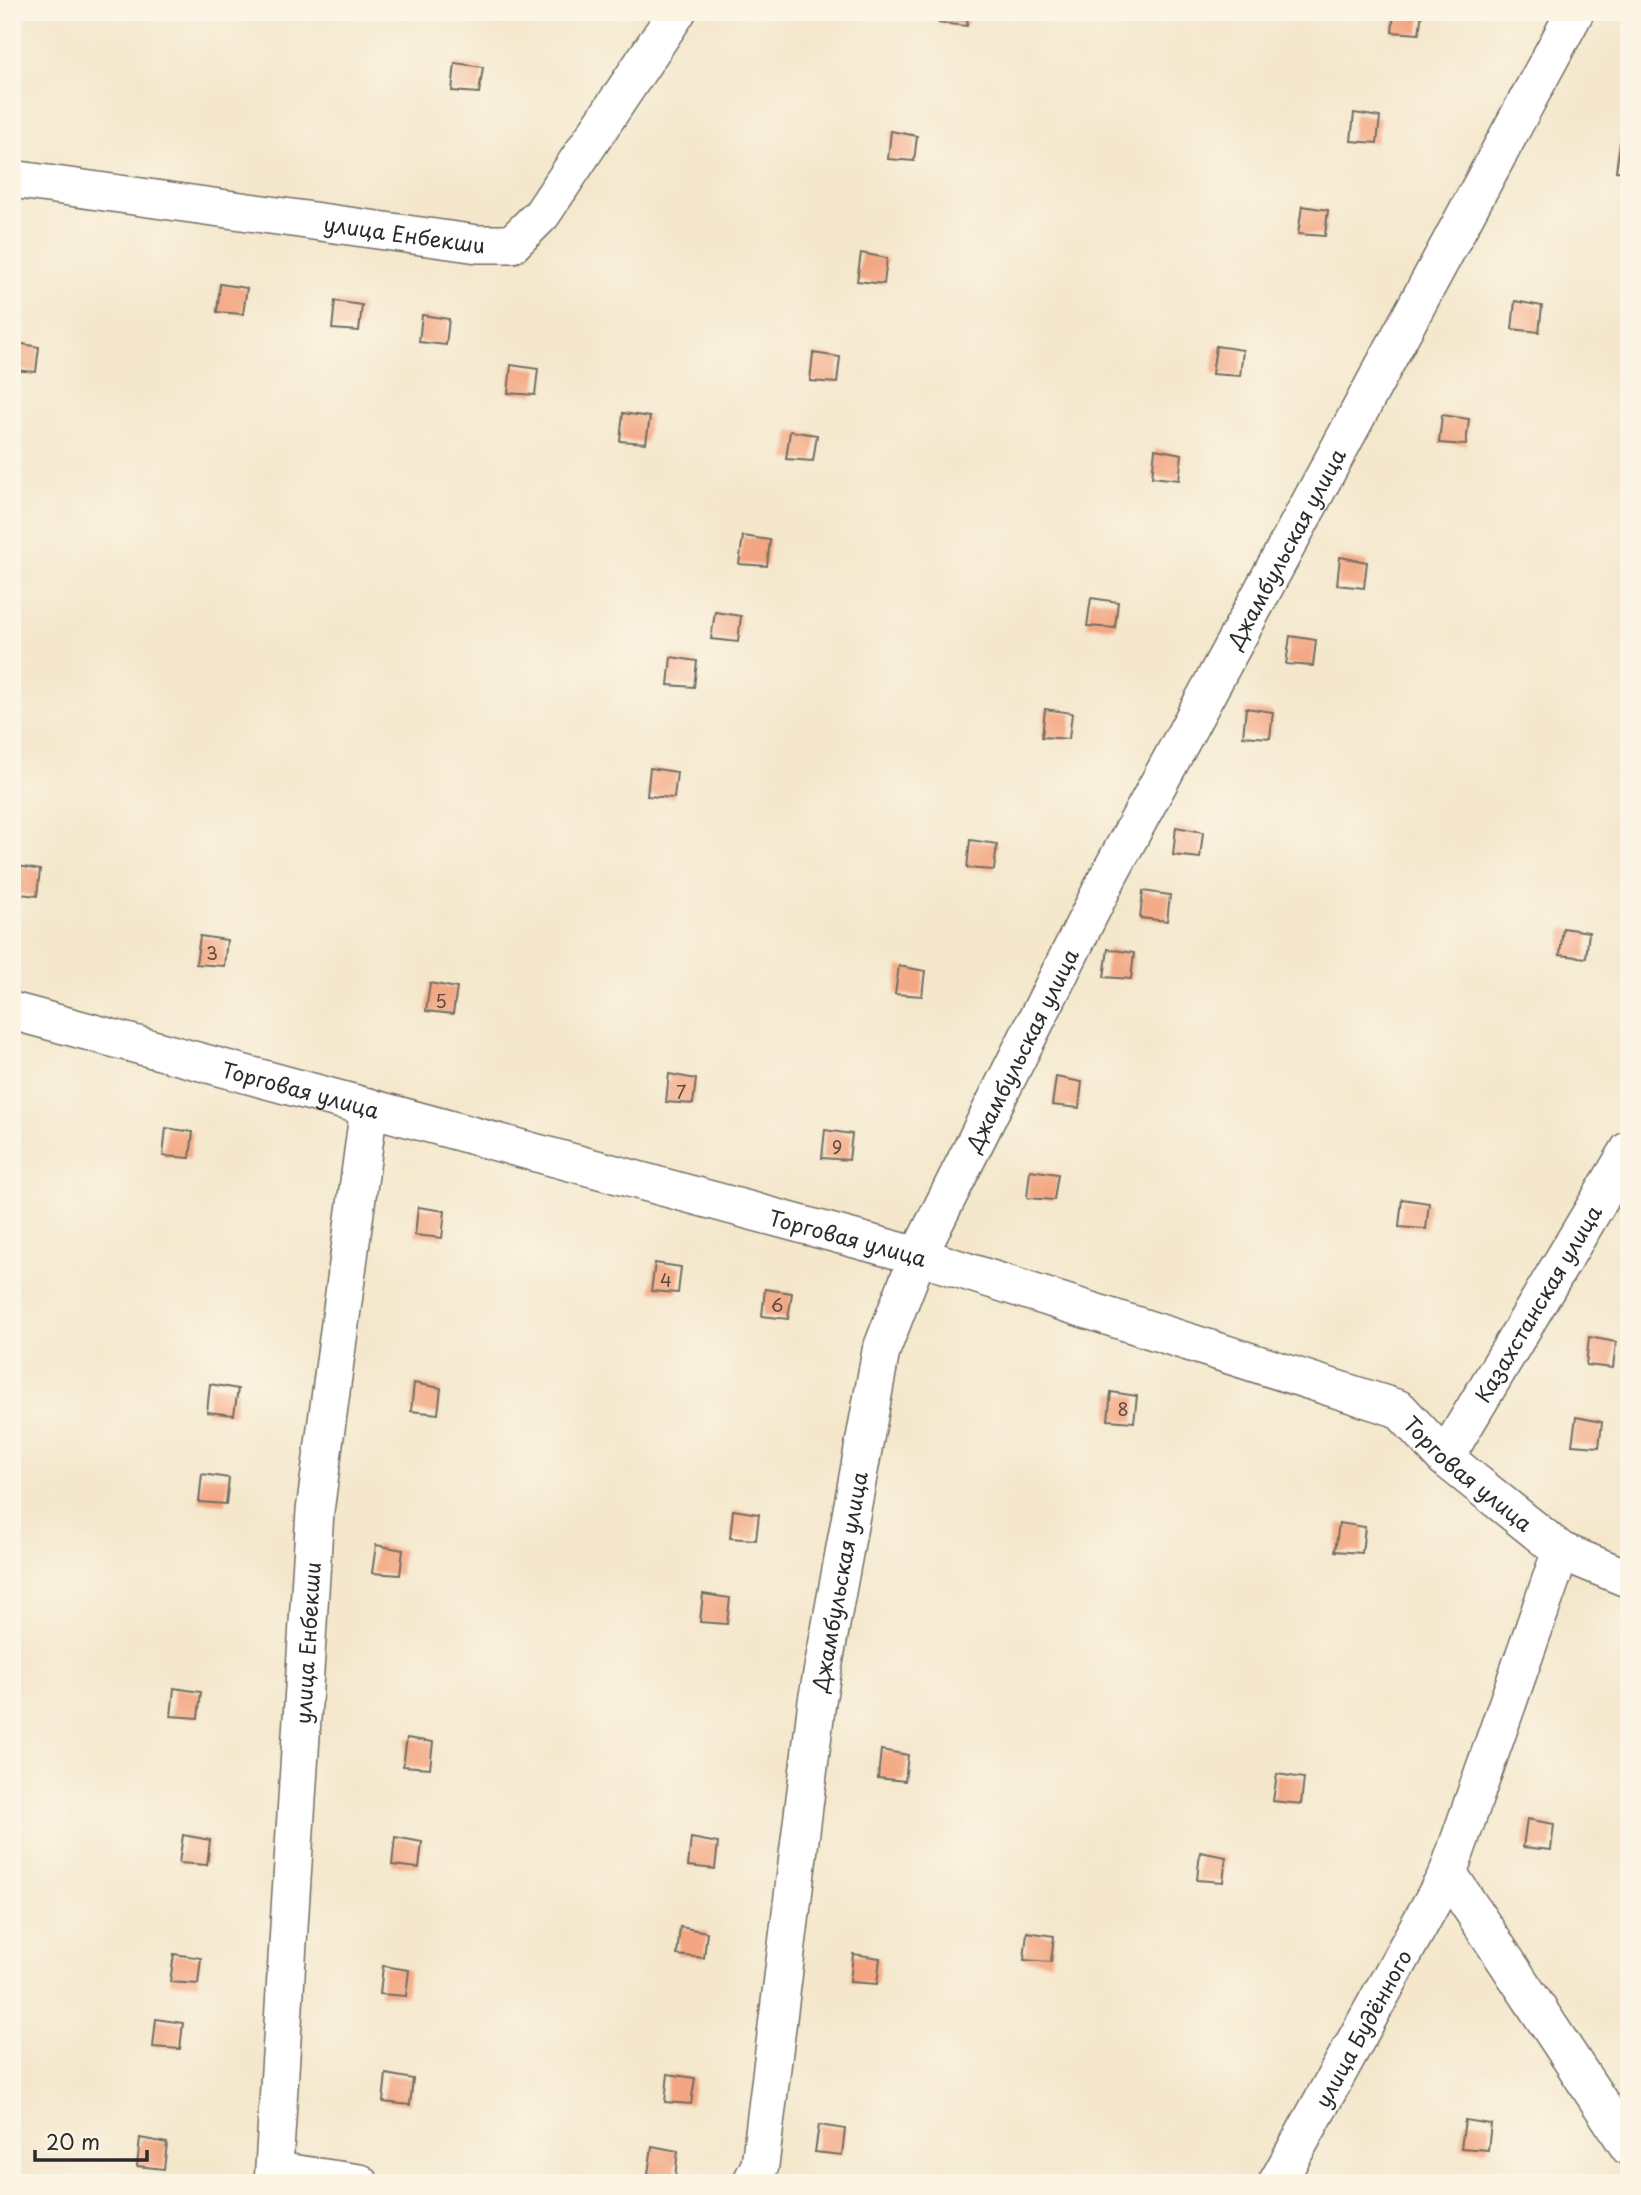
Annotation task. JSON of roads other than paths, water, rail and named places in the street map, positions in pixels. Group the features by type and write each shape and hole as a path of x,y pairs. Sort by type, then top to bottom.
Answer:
{"street":[{"name":"улица Енбекши","path":"12,180 478,244 512,244 542,214 677,12"},
{"name":"Джамбульская улица","path":"751,2183 760,2165 817,1701 881,1351 918,1256 1109,875 1575,12"},
{"name":"Торговая улица","path":"12,1011 918,1256 1399,1409 1445,1458 1561,1551 1629,1579"},
{"name":"улица Енбекши","path":"274,2177 315,1511 369,1107"},
{"name":"Казахстанская улица","path":"1445,1458 1629,1150"},
{"name":"улица Будённого","path":"1277,2183 1448,1873 1561,1551"},
{"path":"1448,1873 1629,2147"},
{"path":"274,2177 360,2183"}]}
